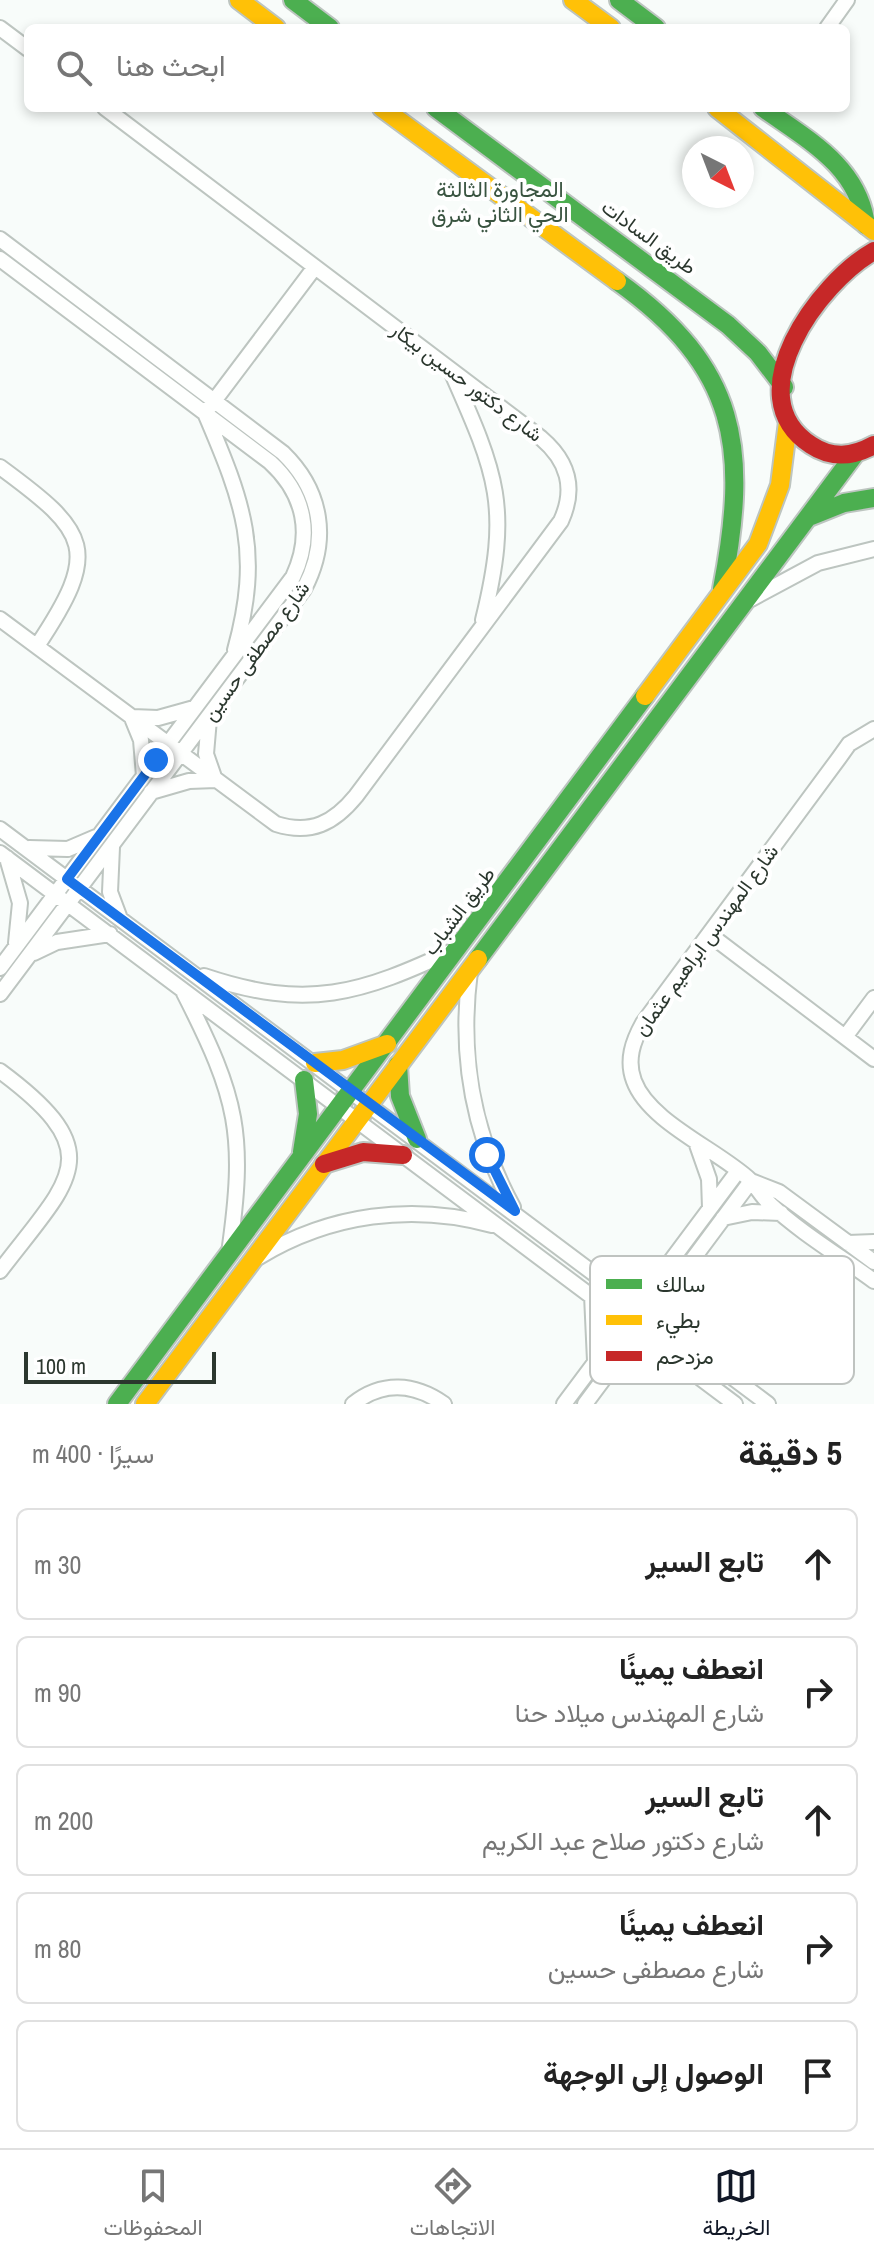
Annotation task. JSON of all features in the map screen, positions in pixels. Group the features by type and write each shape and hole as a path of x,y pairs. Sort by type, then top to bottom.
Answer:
{"main road":[{"path":"239,0 271,24"},
{"path":"293,0 325,24"},
{"path":"573,0 606,24"},
{"path":"619,0 651,24"},
{"path":"387,112 659,313 701,361 720,398 733,438 738,480 736,518 721,598"},
{"name":"طريق السادات","path":"441,112 745,339 784,387"},
{"path":"722,112 870,228"},
{"path":"768,112 851,176 863,196 870,228"},
{"name":"طريق الشباب","path":"117,1404 721,598 758,544 778,503 787,457 788,422 784,387 793,340 815,298 849,263 874,251"},
{"path":"659,313 691,296"},
{"path":"788,422 795,434 816,450 829,455 867,453"},
{"path":"145,1404 807,518 867,453"},
{"path":"807,518 844,503 874,498"},
{"path":"315,1063 343,1060 387,1044"},
{"path":"398,1065 400,1096 417,1139"},
{"path":"299,1161 308,1130 304,1080"},
{"path":"324,1164 363,1152 403,1155"}],"street":[{"path":"830,24 847,0"},
{"path":"0,28 24,46"},
{"name":"شارع دكتور حسين بيكار","path":"0,619 276,824 305,829 333,820 356,796 561,521 570,493 569,477 555,450 110,112"},
{"name":"شارع مصطفى حسين","path":"0,239 215,400 296,465 313,494 321,528 316,562 304,589 211,713 144,776 106,839 62,899"},
{"name":"شارع مصطفى حسين","path":"0,259 282,473 299,500 303,515 304,547 293,577 195,707 151,793 106,839"},
{"path":"232,658 248,589 248,537 236,487 205,413 315,267"},
{"path":"450,369 486,453 498,499 499,546 481,628"},
{"path":"0,467 57,511 75,544 75,581 37,646"},
{"path":"738,609 804,569 874,549"},
{"path":"144,776 141,740 132,717 171,716 195,707"},
{"path":"151,793 189,781 216,780 210,768 205,740 211,713"},
{"name":"شارع المهندس ابراهيم عثمان","path":"751,1181 642,1097 633,1080 630,1060 633,1040 849,744 874,729"},
{"path":"0,829 315,1063 346,1100 357,1120 590,1294"},
{"path":"18,843 33,850 50,851 106,839 110,892 121,920"},
{"path":"3,855 304,1080 346,1100 369,1104 590,1269"},
{"path":"3,855 20,903 14,948"},
{"path":"0,968 14,948 62,899"},
{"path":"0,994 62,899"},
{"path":"27,957 57,942 110,934"},
{"path":"709,934 874,1059"},
{"path":"191,971 253,991 317,995 381,983 460,947"},
{"path":"470,971 465,1033 470,1095 487,1155 515,1211"},
{"path":"182,989 225,1080 237,1129 238,1180 228,1256"},
{"path":"845,1037 874,998"},
{"path":"0,1271 62,1189 69,1160 68,1145 56,1118 2,1071"},
{"path":"694,1139 709,1179 710,1208"},
{"path":"674,1256 738,1171"},
{"path":"751,1181 781,1213 841,1256"},
{"path":"695,1256 751,1181"},
{"path":"751,1181 779,1192 874,1262"},
{"path":"723,1218 752,1212 781,1213"},
{"path":"251,1261 317,1229 388,1214 446,1215 502,1228"},
{"path":"848,1243 874,1242"},
{"path":"854,1265 873,1279"},
{"path":"564,1404 590,1368"},
{"path":"585,1404 599,1384"},
{"path":"709,1384 735,1404"},
{"path":"741,1384 768,1404"},
{"path":"353,1404 379,1389 395,1386 427,1393 444,1404"}],"traffic: fast":[{"path":"293,0 325,24"},
{"path":"619,0 651,24"},
{"path":"441,112 728,325 758,353 784,387"},
{"path":"769,112 813,144 842,170 861,204 866,225"},
{"path":"617,281 658,313 689,346 711,380 725,415 733,453 734,494 722,589"},
{"path":"478,959 855,454"},
{"path":"809,517 844,503 874,498"},
{"path":"117,1404 645,696"},
{"path":"398,1065 400,1096 417,1139"},
{"path":"302,1152 308,1114 304,1080"}],"traffic: slow":[{"path":"239,0 271,24"},
{"path":"573,0 606,24"},
{"path":"387,112 617,281"},
{"path":"722,112 874,231"},
{"path":"645,696 758,544 780,485 788,422"},
{"path":"145,1404 478,959"},
{"path":"315,1063 343,1060 387,1044"}],"traffic: jam":[{"path":"874,251 852,266 810,313 793,341 783,370 781,398 790,424 819,450 842,455 874,445"},
{"path":"324,1164 363,1152 403,1155"}],"district":[{"name":"المجاورة الثالثة الحي الثاني شرق","path":"500,202"}],"route":[{"path":"156,760 67,879 515,1211 487,1155"}]}
